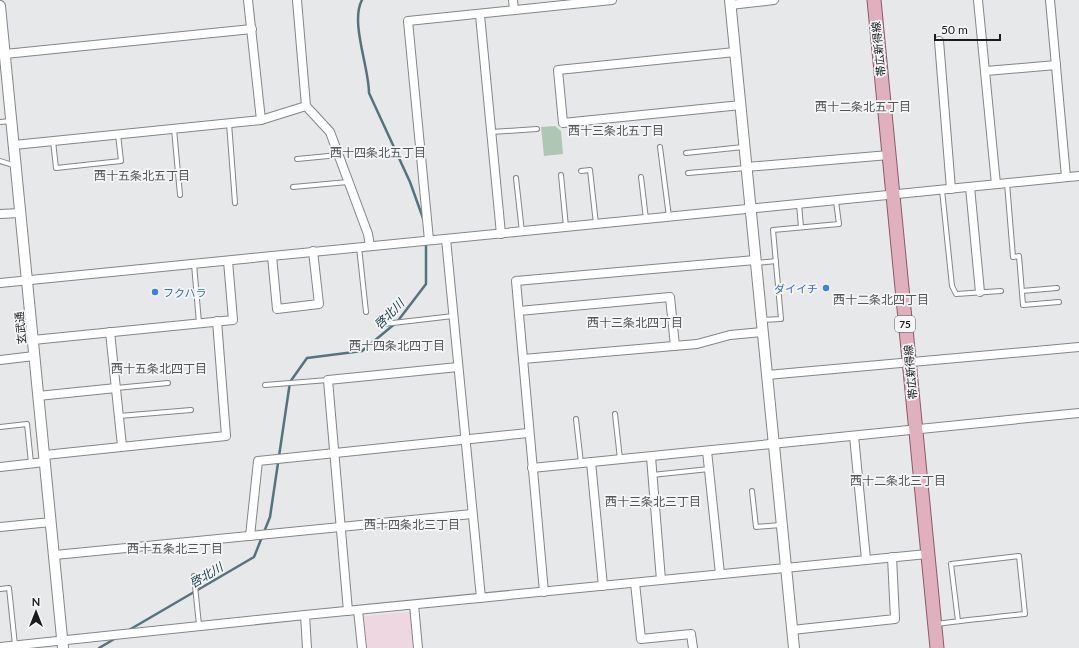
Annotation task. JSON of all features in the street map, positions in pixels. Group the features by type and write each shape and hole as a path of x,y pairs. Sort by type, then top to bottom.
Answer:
{"main road":[{"name":"帯広新得線","path":"874,0 937,648"}],"street":[{"path":"248,0 261,120"},
{"path":"297,0 306,106 330,132 368,234 370,246"},
{"path":"513,0 514,10"},
{"path":"430,240 408,21 612,0"},
{"path":"774,0 730,2 794,648"},
{"path":"978,0 996,184"},
{"path":"1050,0 1066,177"},
{"name":"玄武通","path":"0,6 2,40 5,54 12,121 63,644"},
{"path":"480,14 501,234"},
{"path":"5,54 252,30"},
{"path":"939,41 951,189"},
{"path":"735,52 558,70 563,123 741,105"},
{"path":"986,71 1056,65"},
{"path":"14,145 261,120 306,106"},
{"path":"746,168 889,155"},
{"path":"0,283 1079,176"},
{"path":"970,187 980,292"},
{"path":"0,214 20,213"},
{"path":"446,239 481,598"},
{"path":"272,256 277,309 319,304 313,251"},
{"path":"33,340 233,320 228,261"},
{"path":"544,592 528,433 516,282 756,261"},
{"path":"519,311 670,297 675,346"},
{"path":"0,466 31,463 45,458 122,446 226,436 217,321"},
{"path":"110,332 122,446"},
{"path":"523,359 697,344 730,335 762,332"},
{"path":"767,375 1079,347"},
{"path":"0,360 34,356"},
{"path":"348,611 328,380 458,367"},
{"path":"38,396 116,388"},
{"path":"532,468 854,436 915,428 1079,413"},
{"path":"250,536 258,460 334,454 528,433"},
{"path":"854,436 866,559"},
{"path":"707,451 720,574"},
{"path":"651,457 661,580"},
{"path":"591,462 603,586"},
{"path":"55,555 472,514"},
{"path":"0,527 51,522"},
{"path":"0,647 15,645 63,644 199,625 927,554"},
{"path":"792,630 895,619 892,557"},
{"path":"635,583 641,639 691,634 693,648"},
{"path":"414,605 418,648"},
{"path":"358,610 362,648"},
{"path":"305,614 307,648"}],"lane":[{"path":"0,122 12,121"},
{"path":"229,123 235,203"},
{"path":"174,129 180,195"},
{"path":"491,132 537,129"},
{"path":"53,141 56,168 121,161 118,134"},
{"path":"660,147 669,217"},
{"path":"686,153 744,147"},
{"path":"297,159 339,155"},
{"path":"0,162 16,166"},
{"path":"688,173 746,168"},
{"path":"581,170 590,170 596,224"},
{"path":"561,175 566,227"},
{"path":"641,177 646,219"},
{"path":"516,178 522,232"},
{"path":"293,187 349,182"},
{"path":"1007,184 1013,257 1019,256 1023,305 1059,302"},
{"path":"942,190 952,286 956,294 1001,290"},
{"path":"761,320 781,319 773,230 839,224 836,201"},
{"path":"799,204 801,227"},
{"path":"359,247 366,312"},
{"path":"756,261 776,261"},
{"path":"194,264 199,323"},
{"path":"1022,291 1057,288"},
{"path":"384,324 453,316"},
{"path":"264,385 328,380"},
{"path":"116,388 168,383"},
{"path":"119,416 191,410"},
{"path":"615,414 620,459"},
{"path":"576,419 581,463"},
{"path":"0,427 27,424 31,463"},
{"path":"652,475 709,469"},
{"path":"752,491 756,527 781,525"},
{"path":"934,624 1025,614 1019,556 951,564 958,621"},
{"path":"194,576 199,625"},
{"path":"0,589 9,588 15,645"}],"shaded area":[{"path":"410,612 413,648 367,648 364,616"}],"green space":[{"path":"555,126 561,131 563,154 544,156 541,127"}],"waterway":[{"name":"啓北川","path":"362,0 358,20 369,93 410,182 424,221"},
{"name":"啓北川","path":"129,630 254,557 270,517 290,382 307,358 362,351 397,322 426,284 426,241"},
{"name":"啓北川","path":"99,648 116,638"}],"place":[{"name":"ダイイチ","path":"826,288"},
{"name":"フクハラ","path":"155,292"}],"district":[{"name":"西十二条北五丁目","path":"863,106"},
{"name":"西十三条北五丁目","path":"616,130"},
{"name":"西十四条北五丁目","path":"378,152"},
{"name":"西十五条北五丁目","path":"142,175"},
{"name":"西十二条北四丁目","path":"881,299"},
{"name":"西十三条北四丁目","path":"635,322"},
{"name":"西十四条北四丁目","path":"397,345"},
{"name":"西十五条北四丁目","path":"159,368"},
{"name":"西十二条北三丁目","path":"898,480"},
{"name":"西十三条北三丁目","path":"653,501"},
{"name":"西十四条北三丁目","path":"412,524"},
{"name":"西十五条北三丁目","path":"175,548"}]}
